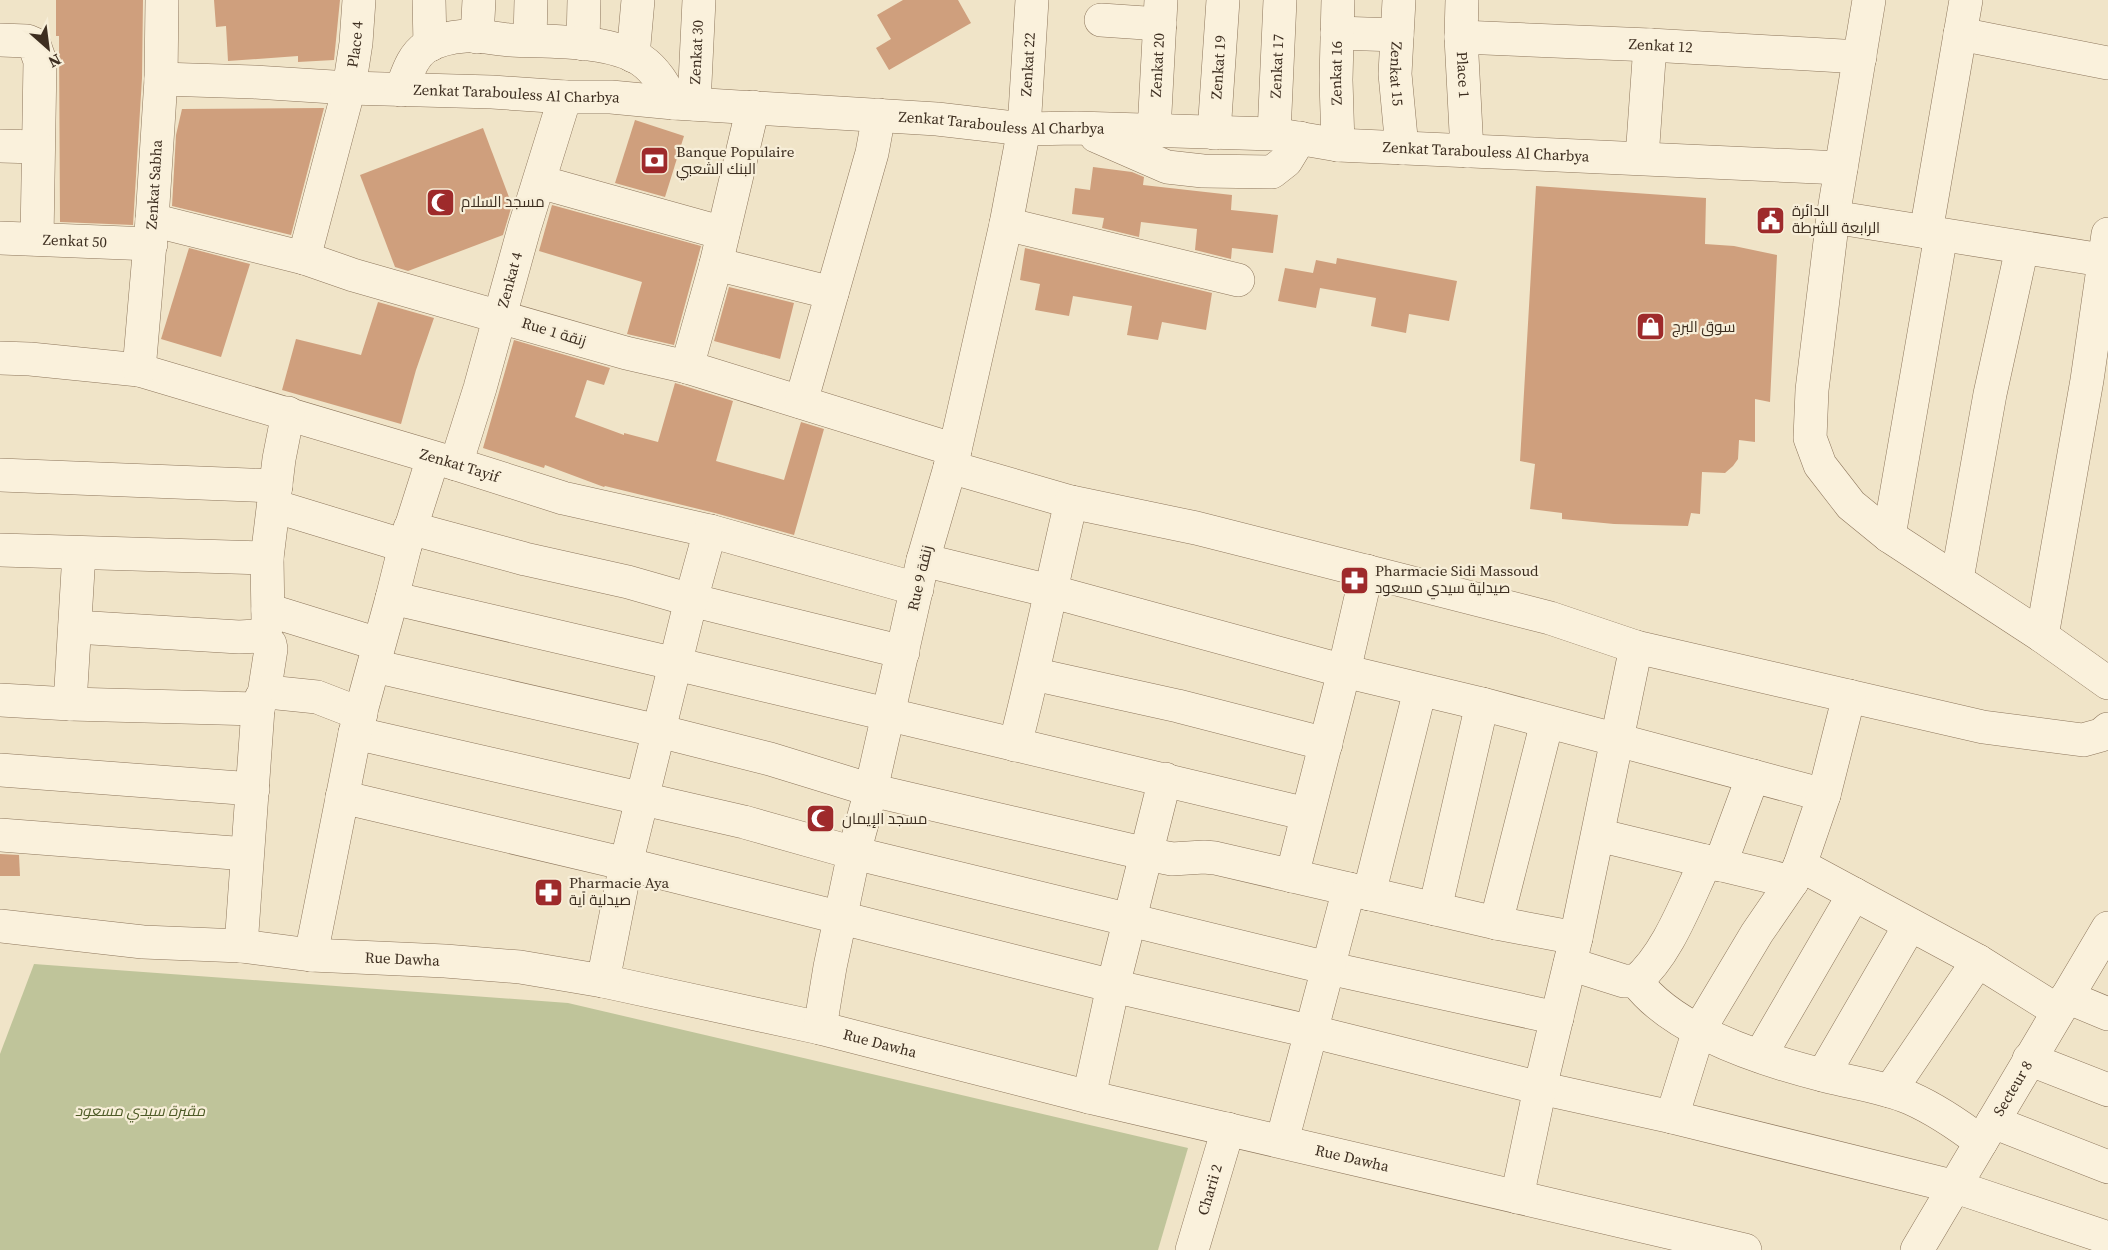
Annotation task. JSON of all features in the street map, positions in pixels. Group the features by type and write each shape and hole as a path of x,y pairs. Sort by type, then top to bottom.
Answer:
{"street":[{"name":"Zenkat Sabha","path":"139,370 152,232 161,79 162,0"},
{"name":"Place 4","path":"304,258 349,88 356,43 359,0"},
{"path":"429,0 430,45"},
{"path":"477,37 479,0"},
{"path":"530,40 531,0"},
{"path":"583,44 584,0"},
{"path":"633,56 638,0"},
{"name":"Zenkat 30","path":"684,104 699,0"},
{"name":"Zenkat 22","path":"1024,129 1032,0"},
{"name":"Zenkat 19","path":"1203,171 1205,133 1223,0"},
{"name":"Zenkat 17","path":"1280,0 1287,136"},
{"name":"Zenkat 16","path":"1338,0 1336,80 1338,145"},
{"name":"Zenkat 15","path":"1399,0 1395,74 1402,148"},
{"name":"Place 1","path":"1462,0 1461,37 1467,151"},
{"path":"1869,0 1833,217 1812,390 1810,438 1820,465 1851,505 1889,536 2042,636 2108,683"},
{"path":"1889,536 1966,0"},
{"path":"1101,23 1161,12"},
{"name":"Zenkat 20","path":"1154,131 1161,12"},
{"path":"1337,33 1397,35"},
{"path":"1960,34 2108,63"},
{"path":"401,90 414,59 423,48 438,41 465,36 583,44 604,47 633,56 647,65 684,104"},
{"name":"Zenkat 12","path":"1461,37 1860,57"},
{"path":"0,40 27,41 34,44 38,52 40,88 37,239"},
{"path":"1642,158 1650,45"},
{"name":"Zenkat Tarabouless Al Charbya","path":"161,79 565,97 611,97 684,104 937,119 1024,129 1077,128 1287,136 1338,145 1841,168"},
{"name":"Zenkat 4","path":"311,955 358,723 407,537 480,388 499,316 565,97"},
{"path":"687,367 716,264 753,107"},
{"path":"801,402 872,153 879,115"},
{"path":"1077,128 1167,167 1203,171 1272,172 1286,161 1287,136"},
{"name":"Rue 9 زنقة","path":"820,1028 854,853 871,790 920,574 952,459 1006,224 1024,129"},
{"path":"0,147 38,147"},
{"path":"540,182 723,233"},
{"path":"1833,217 2022,248 2107,252 2042,636"},
{"path":"1006,224 1238,280"},
{"name":"Zenkat 50","path":"0,238 37,239 152,232"},
{"name":"Rue 1 زنقة","path":"152,232 304,258 352,275 626,353 687,367 801,402 1071,502 1196,528 1367,571 1550,618 1636,647 1983,727 2083,740 2101,735 2108,729"},
{"path":"1957,579 1990,394 2022,248"},
{"path":"716,264 832,293"},
{"name":"Zenkat Tayif","path":"0,358 139,370 288,413 563,498 920,574 1050,591 1344,671 1482,704 1824,795"},
{"path":"241,946 261,702 271,649 263,623 267,558 288,413"},
{"path":"0,475 275,496 407,537 525,559 628,582 691,600 903,652"},
{"path":"1015,745 1071,502"},
{"path":"603,981 626,864 710,531"},
{"path":"0,550 267,558"},
{"path":"70,704 70,670 79,553"},
{"path":"1292,876 1367,571"},
{"path":"392,598 1307,814"},
{"path":"75,627 238,637 263,623 770,759 871,790 1147,854 1172,859 1215,858 1496,923 1573,951 1624,981 1636,981 1649,970 1713,863 1753,776"},
{"path":"1517,1197 1573,951 1636,647"},
{"path":"1033,674 1178,706 1326,744"},
{"path":"1282,1141 1328,968 1359,891 1420,690"},
{"path":"261,702 268,692 317,696 358,723 643,799 744,822 854,853 1328,968 1557,1018"},
{"path":"1672,1117 1699,1030 1757,933 1796,874 1824,795 1849,696"},
{"path":"0,700 70,704 261,702"},
{"path":"1436,909 1482,704"},
{"path":"1496,923 1547,722"},
{"path":"0,770 253,789"},
{"path":"1089,1096 1113,986 1165,779"},
{"path":"342,797 626,864 1113,986 1312,1031 1956,1187 2108,1238"},
{"path":"0,835 247,854"},
{"path":"1598,835 1713,863 1796,874 1854,894 2062,1004 2108,1014"},
{"path":"1760,1056 1854,894"},
{"path":"1823,1075 1910,925"},
{"name":"Rue Dawha","path":"0,926 143,942 241,946 311,955 520,967 603,981 820,1028 1089,1096 1745,1250"},
{"name":"Secteur 8","path":"1927,1247 1956,1187 2029,1059 2106,936"},
{"path":"1890,1091 1978,961"},
{"path":"1636,981 1648,997 1699,1030 1760,1056 1912,1099 1968,1132 1987,1132 2108,1167"},
{"path":"2029,1059 2108,1090"},
{"name":"Charii 2","path":"1192,1250 1228,1129"}],"green space":[{"name":"مقبرة سيدي مسعود","path":"34,964 568,1003 1188,1148 1158,1250 0,1250 0,1054"}],"building":[{"path":"56,0 143,0 142,78 133,225 60,222 59,36 56,36"},
{"path":"214,0 340,0 334,60 298,62 298,56 228,61 226,26 216,27"},
{"path":"903,0 958,0 971,23 889,70 876,48 891,39 877,15"},
{"path":"324,108 291,235 172,206 176,135 182,109"},
{"path":"635,120 684,136 665,197 615,183"},
{"name":"مسجد السلام","path":"483,128 512,205 503,235 408,271 395,267 360,175"},
{"path":"1093,167 1132,172 1144,177 1143,185 1232,195 1231,210 1278,215 1273,253 1232,248 1231,259 1195,250 1197,229 1141,222 1139,237 1102,228 1104,218 1072,214 1075,188 1090,190"},
{"name":"سوق البرج","path":"1536,186 1706,198 1705,244 1734,246 1777,255 1770,402 1755,399 1755,442 1739,440 1738,459 1733,466 1725,473 1702,472 1700,514 1691,513 1688,526 1614,524 1562,519 1562,513 1530,509 1535,464 1520,461"},
{"path":"552,205 701,246 674,345 627,334 642,282 539,251"},
{"path":"189,248 250,264 221,357 161,339"},
{"path":"1025,248 1212,293 1206,330 1162,322 1158,340 1127,335 1132,306 1073,296 1069,316 1035,310 1040,284 1020,280"},
{"path":"1337,258 1457,281 1449,321 1409,314 1406,333 1371,326 1376,298 1320,288 1316,308 1278,301 1285,268 1313,273 1316,260 1336,264"},
{"path":"729,287 794,303 780,359 714,341"},
{"path":"378,302 434,318 401,424 282,390 296,339 361,355"},
{"path":"514,340 610,368 604,385 587,380 575,417 624,435 624,433 658,442 675,383 733,401 716,461 784,480 801,422 824,429 794,535 715,513 604,487 545,465 544,468 483,448"},
{"path":"0,854 19,855 20,876 0,876"}],"place":[{"name":"Banque Populaire البنك الشعبي","path":"655,161"},
{"name":"مسجد السلام","path":"440,202"},
{"name":"الدائرة الرابعة للشرطة","path":"1771,220"},
{"name":"سوق البرج","path":"1651,327"},
{"name":"Pharmacie Sidi Massoud صيدلية سيدي مسعود","path":"1354,580"},
{"name":"مسجد الإيمان","path":"821,819"},
{"name":"Pharmacie Aya صيدلية اًية","path":"548,892"}]}
